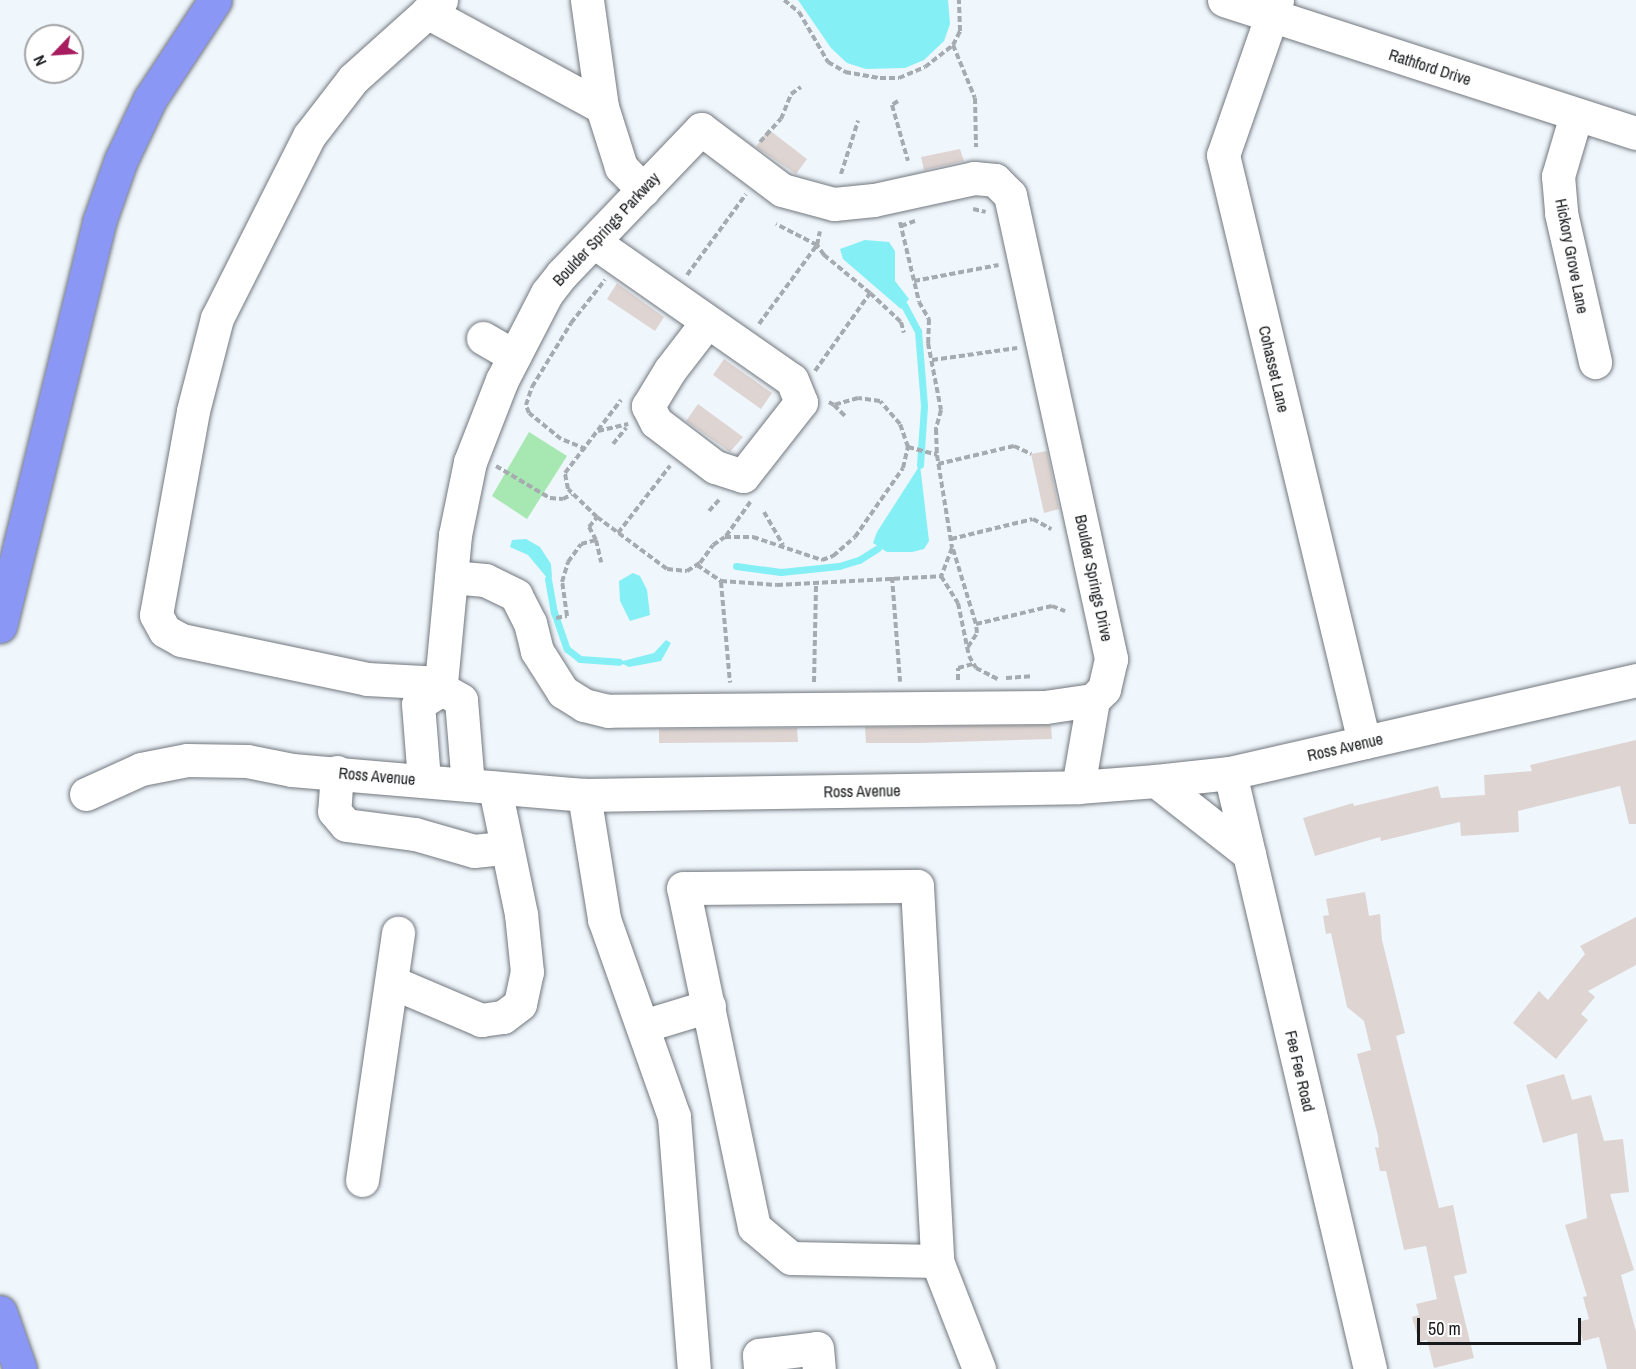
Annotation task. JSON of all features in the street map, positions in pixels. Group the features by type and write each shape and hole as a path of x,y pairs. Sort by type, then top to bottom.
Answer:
{"highway":[{"path":"0,627 99,222 121,160 150,99 215,0"},
{"path":"0,1312 20,1369"}],"street":[{"path":"587,0 602,107 621,167 643,190"},
{"name":"Rathford Drive","path":"1224,0 1276,8 1576,115 1636,133"},
{"path":"394,983 481,1020 503,1017 520,1004 527,972 520,914 505,848 482,786 461,700 442,686 367,679 181,640 165,631 156,615 194,411 217,318 309,136 353,79 434,6 602,107"},
{"name":"Cohasset Lane","path":"1276,8 1223,154 1364,742"},
{"name":"Hickory Grove Lane","path":"1576,115 1558,176 1561,213 1594,362"},
{"name":"Boulder Springs Parkway","path":"442,686 455,535 470,462 514,356 548,293 701,129"},
{"name":"Boulder Springs Drive","path":"701,129 782,190 834,204 898,211 974,178 995,180 1010,195 1112,659 1104,689 1093,700"},
{"path":"594,242 792,380 801,402 743,476 715,467 656,422 648,406 670,370 707,322"},
{"path":"483,338 514,356"},
{"path":"451,578 485,580 516,595 530,623 537,651 563,692 584,705 608,711 1045,707 1093,700 1078,787"},
{"name":"Ross Avenue","path":"86,794 141,770 187,760 247,760 292,770 337,772 584,795 1078,787 1230,773 1636,680"},
{"path":"424,780 418,704 442,686"},
{"path":"337,772 334,812 346,825 415,834 474,851 505,848"},
{"name":"Fee Fee Road","path":"1230,773 1370,1369"},
{"path":"1156,781 1249,854"},
{"path":"584,795 604,919 674,1117 694,1369"},
{"path":"937,1261 791,1258 754,1227 683,888 917,886 937,1261 979,1369"},
{"path":"362,1180 394,983 398,933"},
{"path":"643,1026 709,1006"},
{"path":"760,1369 759,1355 817,1348 819,1369"}],"path":[{"path":"784,0 799,12 828,62 845,72 899,78 925,67 953,45 960,31 959,0"},
{"path":"953,45 975,98 976,147"},
{"path":"759,143 781,119 791,94 801,87"},
{"path":"898,101 892,105 908,161"},
{"path":"841,174 858,121"},
{"path":"685,278 753,184"},
{"path":"898,211 915,222"},
{"path":"898,211 914,281 929,319 932,360 941,410 936,429 938,464 952,548 976,624 976,633 967,647"},
{"path":"776,224 817,245 901,322 904,333"},
{"path":"753,332 817,245 820,231"},
{"path":"914,281 994,264 1007,270"},
{"path":"586,448 561,439 529,413 526,405 532,387 571,323 608,278"},
{"path":"813,374 870,293"},
{"path":"932,360 1017,347 1021,352"},
{"path":"626,393 586,448 565,472 572,494 597,517 667,569 687,571 697,565 725,537 751,501"},
{"path":"821,398 834,405 846,417"},
{"path":"725,537 753,537 822,560 833,556 855,537 897,477 909,447 900,424 880,401 858,398 834,405"},
{"path":"613,444 633,417"},
{"path":"598,431 626,427"},
{"path":"938,464 1014,446 1031,454"},
{"path":"909,447 937,455"},
{"path":"618,533 675,460"},
{"path":"487,461 550,498 563,499 572,494"},
{"path":"709,511 719,500"},
{"path":"764,512 784,546"},
{"path":"597,517 590,527 596,540 601,562"},
{"path":"951,539 1032,519 1051,529"},
{"path":"567,616 562,582 568,562 582,544 596,540"},
{"path":"941,576 952,548"},
{"path":"697,565 721,581 816,583 941,576"},
{"path":"941,576 958,603 973,664 996,679 1032,676"},
{"path":"892,577 900,682"},
{"path":"721,581 730,683"},
{"path":"814,683 816,583"},
{"path":"976,624 1052,606 1065,611"},
{"path":"958,680 958,668 973,664"}],"green space":[{"path":"529,432 567,456 527,519 492,496"}],"water":[{"path":"798,0 948,0 950,24 944,41 924,60 905,68 866,69 847,63 831,48"},
{"path":"865,240 889,242 895,251 895,281 909,299 901,309 843,259 840,249"},
{"path":"920,465 929,541 924,549 912,552 887,552 873,543 877,532"},
{"path":"526,539 540,547 551,564 552,577 548,579 528,555 510,547 512,540"},
{"path":"633,573 640,576 647,590 650,615 630,621 620,601 619,581"},
{"path":"666,640 671,643 661,661 629,667 619,662 654,653"}],"building":[{"path":"768,129 807,159 796,174 756,147"},
{"path":"960,149 964,161 924,170 921,157"},
{"path":"617,283 664,317 655,331 607,299"},
{"path":"724,359 772,393 761,409 713,375"},
{"path":"698,404 743,437 730,452 686,421"},
{"path":"1047,451 1059,509 1044,513 1031,454"},
{"path":"1051,725 1052,739 918,743 866,743 865,727"},
{"path":"797,728 798,742 659,743 659,729"},
{"path":"1636,740 1636,824 1629,824 1620,786 1518,811 1519,832 1461,836 1460,822 1381,841 1380,837 1315,856 1303,818 1353,803 1354,806 1438,786 1441,798 1485,795 1484,775 1532,771 1530,765"},
{"path":"1365,892 1369,916 1380,914 1382,940 1405,1033 1396,1036 1439,1208 1453,1205 1467,1273 1454,1276 1474,1358 1434,1368 1427,1340 1419,1342 1412,1317 1419,1315 1416,1304 1437,1299 1426,1246 1404,1250 1386,1171 1380,1171 1375,1147 1379,1148 1378,1136 1357,1054 1371,1050 1364,1021 1347,1007 1331,933 1326,934 1323,916 1329,915 1326,899"},
{"path":"1636,917 1636,965 1588,991 1595,997 1581,1014 1588,1020 1556,1059 1513,1023 1539,991 1548,1000 1585,954 1580,946"},
{"path":"1564,1074 1572,1100 1591,1095 1604,1141 1623,1139 1629,1192 1610,1194 1634,1270 1621,1275 1636,1332 1636,1369 1607,1369 1599,1337 1583,1341 1578,1322 1589,1319 1583,1297 1587,1296 1565,1225 1587,1218 1577,1133 1543,1143 1526,1085"}],"waterway":[{"path":"904,305 918,331 924,406 920,465"},
{"path":"736,566 781,572 839,566 859,560 878,548"},
{"path":"548,579 554,612 567,649 580,659 619,662"}]}
